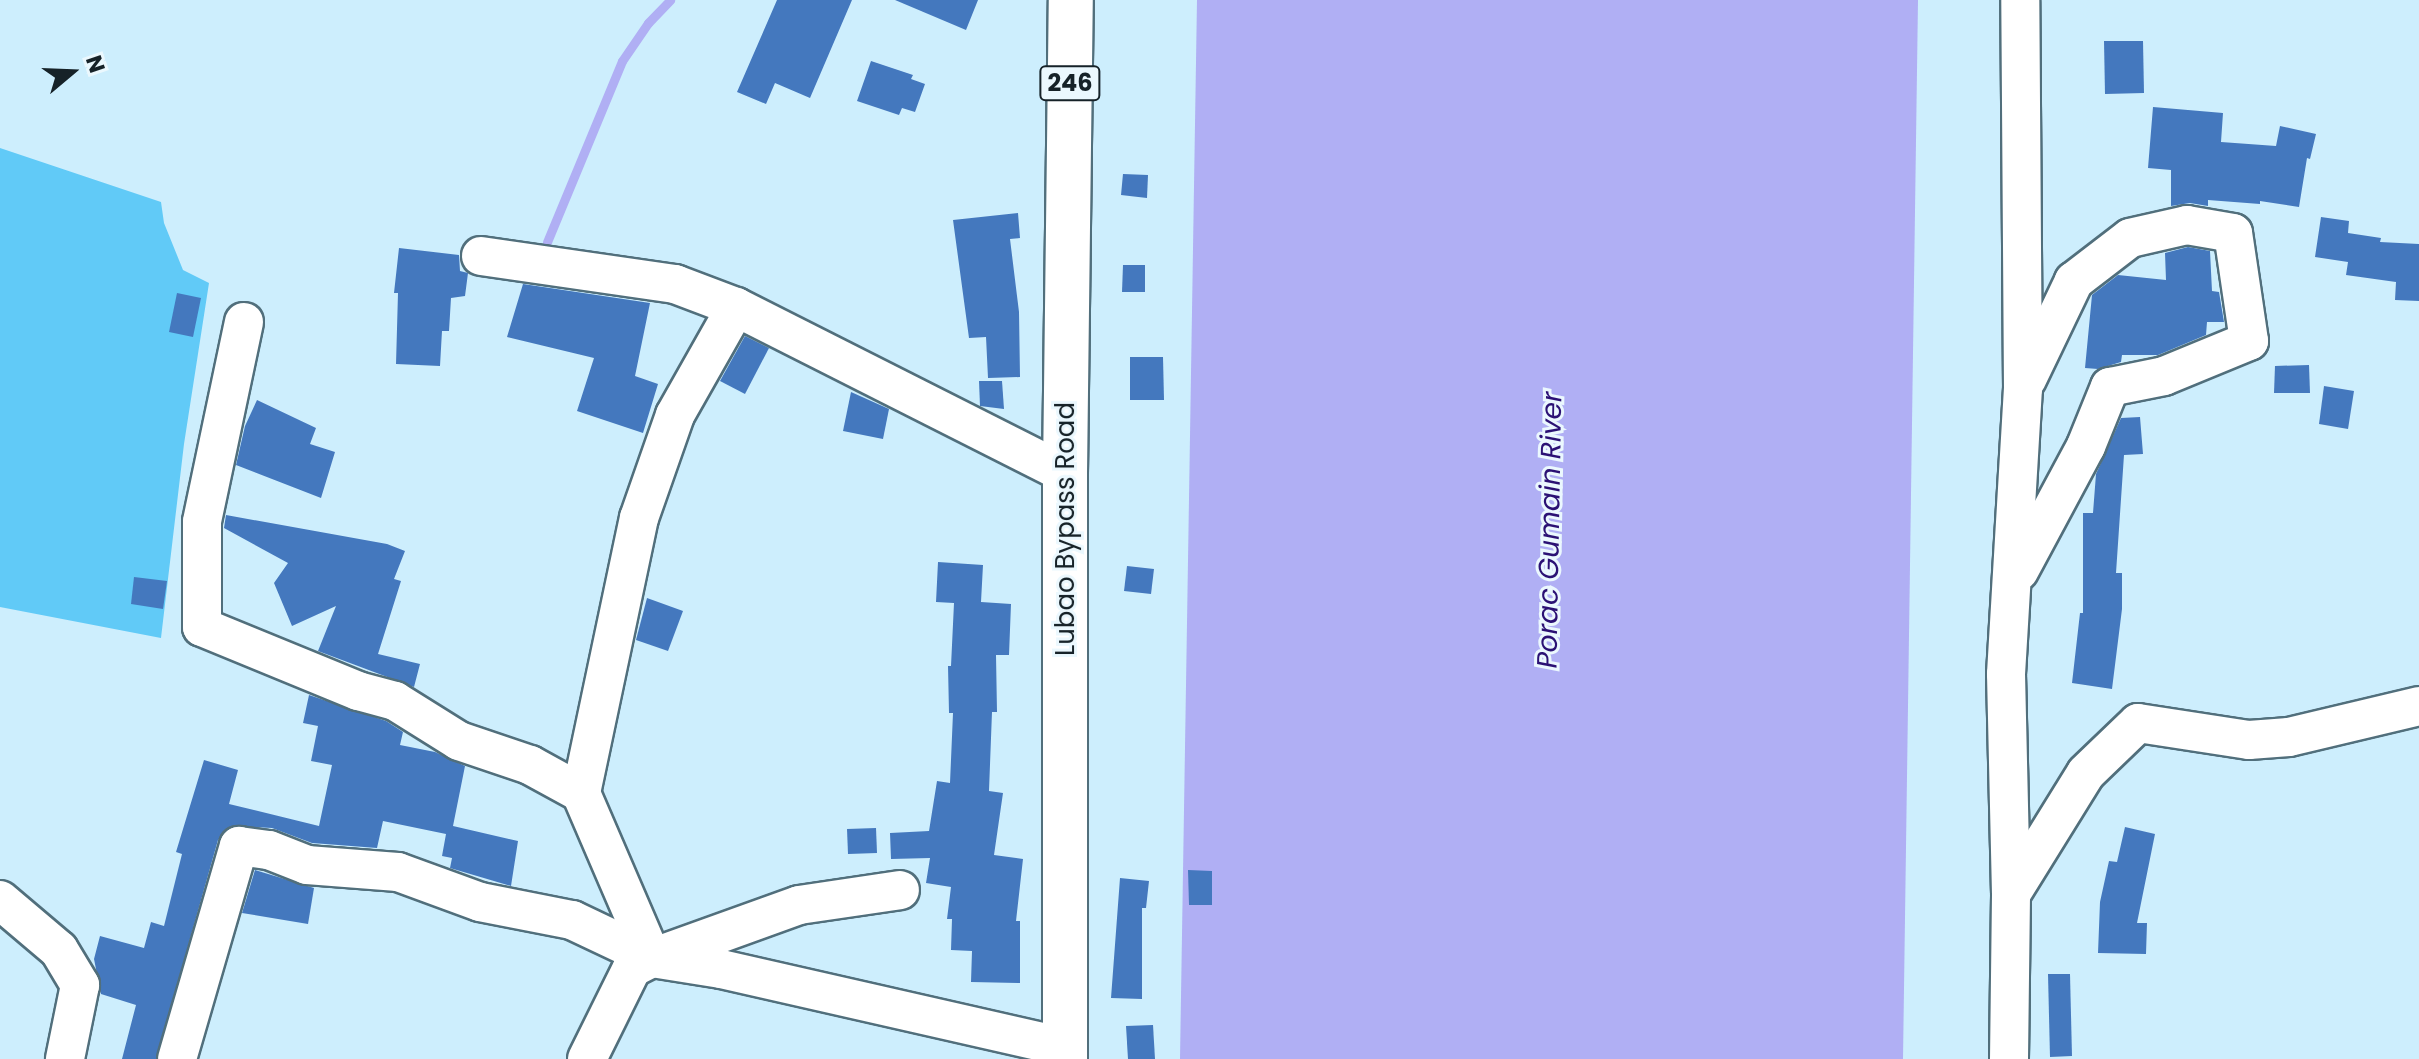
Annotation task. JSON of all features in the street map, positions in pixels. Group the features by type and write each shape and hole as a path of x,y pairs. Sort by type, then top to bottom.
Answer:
{"highway":[{"name":"Lubao Bypass Road","path":"1065,1053 1065,473 1071,0"}],"street":[{"path":"2009,1059 2011,894 2006,674 2023,389 2020,0"},
{"path":"2014,580 2086,446 2110,387 2164,376 2249,341 2233,233 2187,225 2130,238 2074,281 2023,389"},
{"path":"481,256 675,284 736,307 1065,473"},
{"path":"652,958 581,793 639,518 675,415 736,307"},
{"path":"244,322 202,522 202,627 358,691 395,701 459,741 530,765 581,793"},
{"path":"2011,894 2086,773 2138,723 2249,740 2289,737 2419,706"},
{"path":"177,1059 239,846 269,850 307,865 398,872 480,902 572,920 652,958 721,969 1065,1053"},
{"path":"587,1059 632,968 799,905 900,890"},
{"path":"0,900 59,950 80,985 65,1059"}],"shaded area":[{"path":"0,148 161,202 164,223 183,270 209,283 184,444 161,638 0,607"}],"water":[{"name":"Porac Gumain River","path":"1197,0 1918,0 1903,1059 1180,1059"}],"building":[{"path":"777,0 852,0 810,98 775,83 766,104 737,92"},
{"path":"895,0 978,0 966,30"},
{"path":"2104,41 2143,41 2144,93 2105,94"},
{"path":"871,61 913,75 911,79 925,84 915,112 902,108 899,115 857,101"},
{"path":"2153,107 2223,113 2221,142 2276,146 2280,126 2316,134 2310,159 2307,158 2299,207 2260,201 2260,204 2208,200 2208,206 2190,203 2171,206 2171,170 2148,168"},
{"path":"1123,174 1148,175 1147,198 1121,195"},
{"path":"1018,213 1020,238 1010,239 1019,312 1020,377 988,378 986,337 969,338 953,220"},
{"path":"2321,217 2349,221 2348,233 2381,238 2380,242 2419,244 2419,301 2395,300 2396,282 2346,275 2348,262 2315,257"},
{"path":"2188,247 2210,251 2212,291 2219,292 2224,322 2207,322 2206,335 2158,355 2122,355 2121,362 2098,369 2085,368 2092,295 2118,275 2166,280 2165,253"},
{"path":"399,248 459,255 460,271 468,273 465,296 451,298 449,331 442,331 440,366 396,364 398,293 394,293"},
{"path":"1123,265 1145,265 1145,292 1122,292"},
{"path":"523,284 650,303 635,376 658,384 643,433 577,411 594,358 507,337"},
{"path":"177,293 201,298 193,337 169,332"},
{"path":"745,336 769,348 745,394 720,381"},
{"path":"1130,357 1163,357 1164,400 1130,400"},
{"path":"2309,365 2310,393 2274,393 2275,366"},
{"path":"979,381 1002,381 1004,409 980,406"},
{"path":"2324,386 2354,391 2348,429 2319,424"},
{"path":"851,392 889,409 883,439 843,431"},
{"path":"257,400 316,428 310,444 335,452 321,498 236,465 245,426"},
{"path":"2140,417 2143,454 2124,455 2116,573 2122,573 2122,609 2112,689 2072,683 2080,613 2083,613 2083,513 2093,513 2096,474 2121,418"},
{"path":"226,515 387,544 405,551 394,579 401,581 378,654 420,664 414,687 318,651 336,606 292,626 274,583 288,563 224,528"},
{"path":"938,562 983,565 981,602 1011,604 1009,655 996,655 997,712 992,712 989,791 1003,793 994,855 1023,859 1016,921 1020,921 1020,983 971,982 972,951 951,950 952,919 947,919 951,887 926,883 930,858 891,859 890,833 929,831 937,781 950,783 953,713 949,713 948,666 951,666 954,603 936,602"},
{"path":"1127,566 1154,569 1151,594 1124,591"},
{"path":"134,577 167,581 163,609 131,604"},
{"path":"647,598 683,611 668,651 636,640"},
{"path":"309,695 386,721 403,732 400,745 435,752 465,766 453,826 518,841 511,886 450,868 452,858 442,856 446,834 383,821 377,848 312,843 272,828 231,826 218,840 156,1059 122,1059 136,1005 101,994 94,959 100,936 144,948 151,922 164,926 182,854 176,852 204,760 238,770 229,804 319,826 332,765 311,761 318,726 303,723"},
{"path":"2125,827 2155,834 2137,923 2147,923 2146,954 2098,953 2100,902 2109,861 2117,862"},
{"path":"876,828 877,853 848,854 847,829"},
{"path":"255,870 314,888 308,924 242,913"},
{"path":"1188,870 1212,871 1212,905 1189,905"},
{"path":"1120,878 1149,881 1146,908 1142,908 1142,999 1111,998"},
{"path":"2048,974 2070,974 2072,1056 2050,1057"},
{"path":"1153,1025 1155,1059 1128,1059 1126,1026"}],"waterway":[{"path":"547,242 622,61 648,23 670,0"}]}
